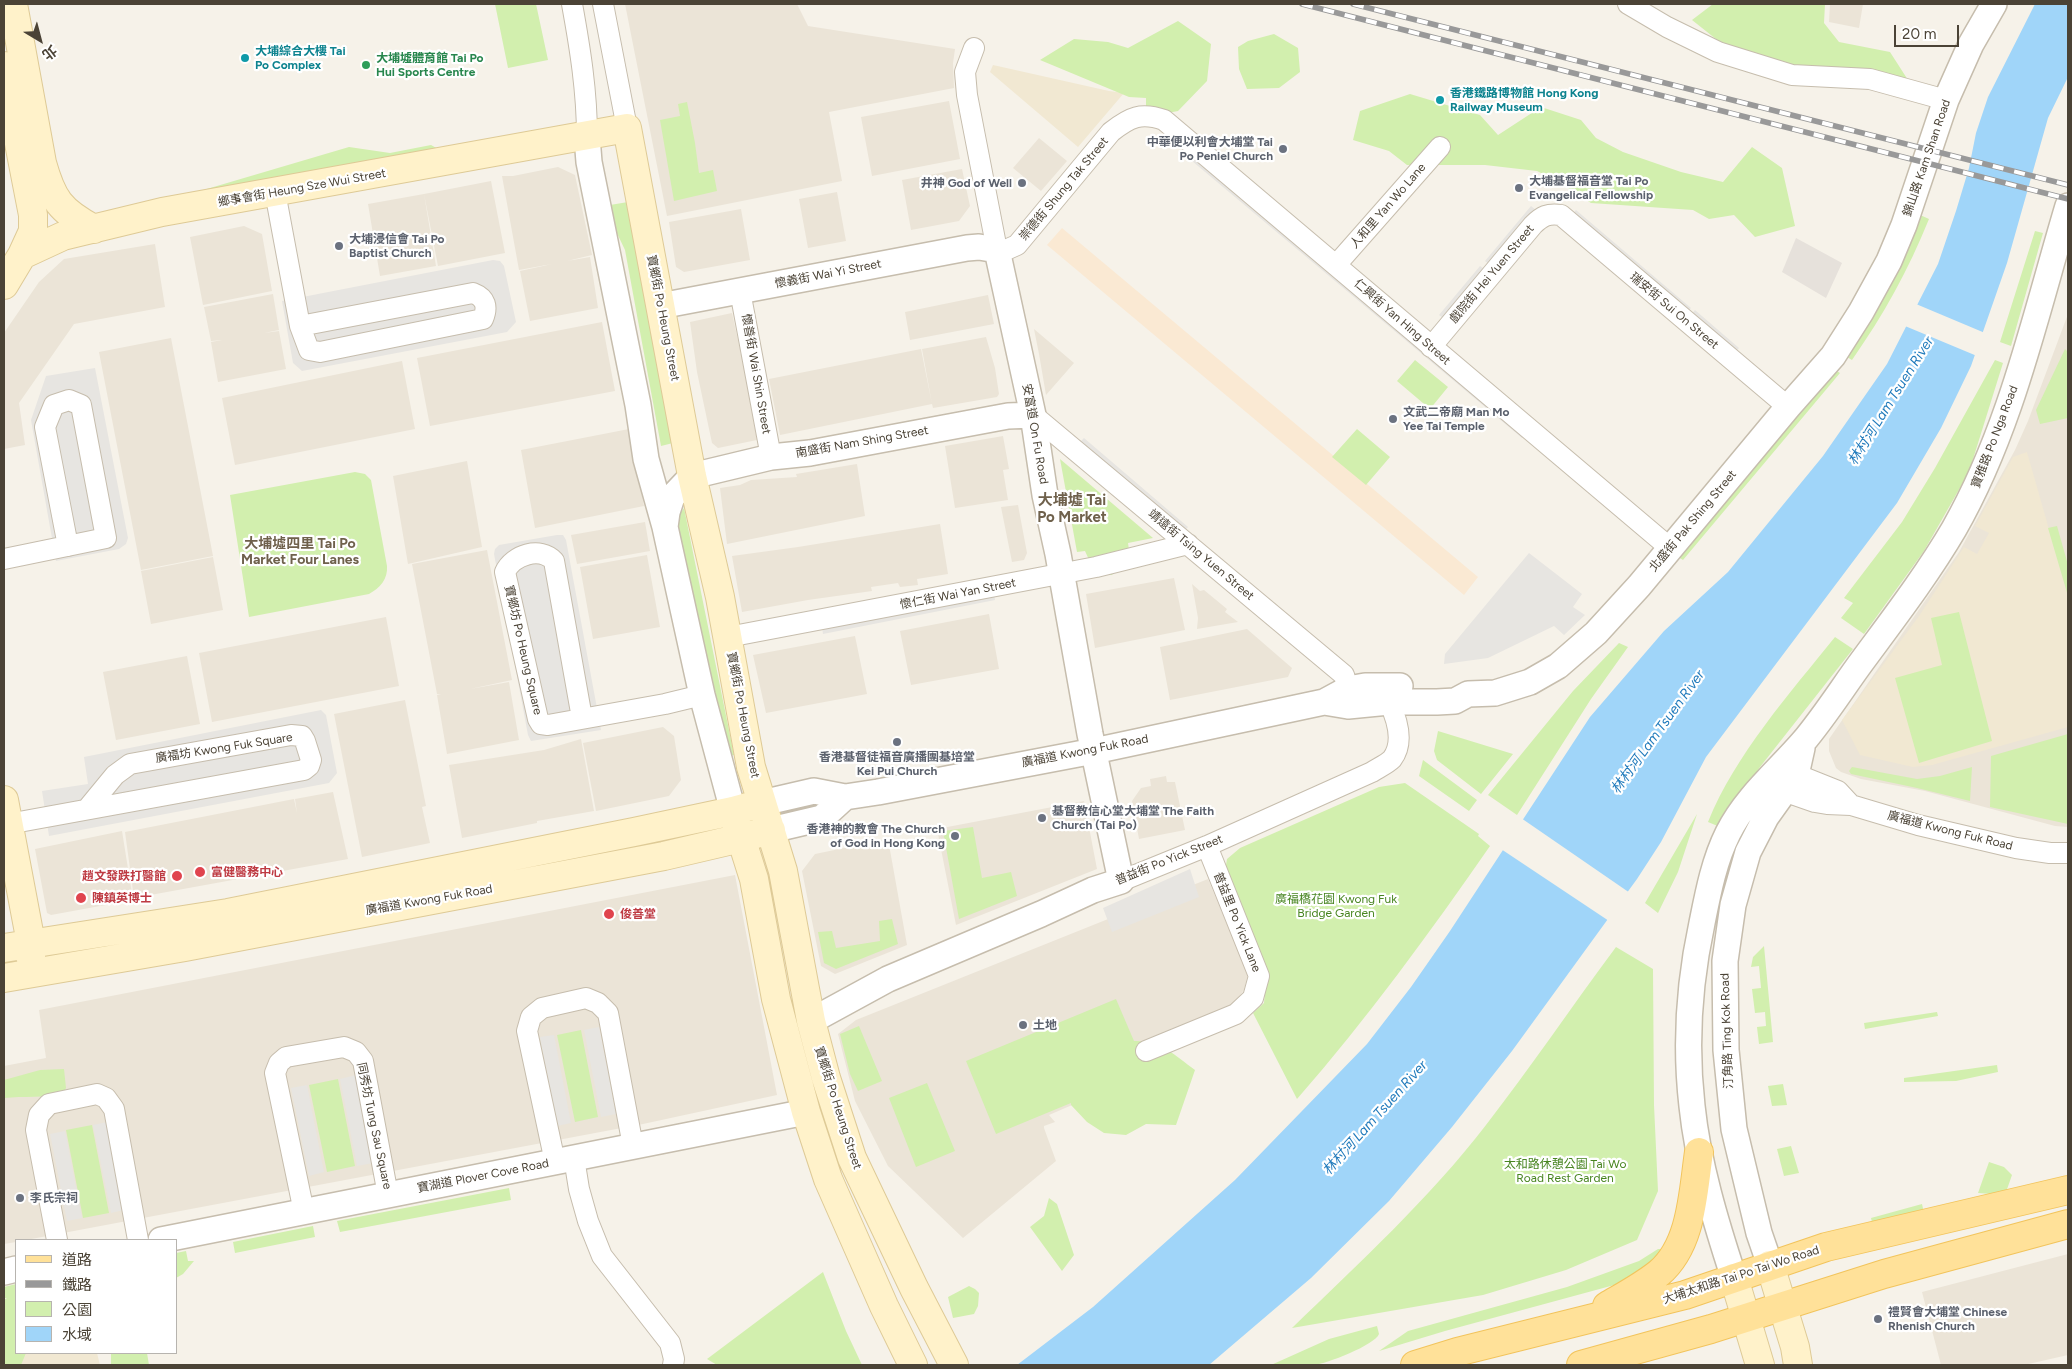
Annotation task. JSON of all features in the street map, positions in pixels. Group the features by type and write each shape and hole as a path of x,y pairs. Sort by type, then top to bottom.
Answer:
{"main road":[{"path":"4,285 22,255 33,231 33,214 9,65 13,4"},
{"path":"9,65 47,182 59,204 71,217 94,229"},
{"path":"587,137 627,128"},
{"name":"寶鄉街 Po Heung Street","path":"627,128 692,476 728,637 751,767 783,871 809,1013 826,1078 852,1158 914,1288 954,1365"},
{"name":"鄉事會街 Heung Sze Wui Street","path":"22,255 63,236 162,212 587,137"},
{"name":"廣福道 Kwong Fuk Road","path":"4,948 228,913 733,811 762,803"},
{"path":"733,811 754,879 776,999 806,1112 828,1179 884,1306 913,1365"},
{"path":"6,812 31,943 32,974"},
{"name":"廣福道 Kwong Fuk Road","path":"4,978 664,856 771,830"},
{"path":"1579,1321 1633,1291 1660,1272 1674,1256 1681,1243 1687,1224 1699,1152"},
{"name":"大埔太和路 Tai Po Tai Wo Road","path":"1414,1365 1458,1352 1669,1299 1826,1248 2068,1190"},
{"path":"1581,1365 1745,1318 1884,1274 2068,1224"},
{"name":"汀角路 Ting Kok Road","path":"1770,1265 1795,1347 1798,1365"},
{"name":"汀角路 Ting Kok Road","path":"1734,1278 1760,1365"}],"street":[{"path":"572,4 587,107 589,162 638,405 646,459 665,527 702,695 733,811"},
{"name":"寶鄉街 Po Heung Street","path":"603,4 627,128"},
{"path":"1628,4 1667,27 1718,52 1792,75 1870,79 1946,100"},
{"name":"錦山路 Kam Shan Road","path":"1861,312 1889,261 1904,225 1946,100 1971,44 1994,4"},
{"name":"安富道 On Fu Road","path":"974,48 965,72 997,250 1033,415 1045,495 1062,574 1094,751 1121,880"},
{"name":"仁興街 Yan Hing Street","path":"1127,119 1144,115 1164,120 1670,548"},
{"name":"崇德街 Shung Tak Street","path":"997,250 1008,249 1017,245 1111,132 1127,119"},
{"name":"人和里 Yan Wo Lane","path":"1336,265 1440,147"},
{"path":"275,192 300,326 309,350 320,352 483,319 486,312 486,302 480,296 473,294 300,326"},
{"name":"寶雅路 Po Nga Road","path":"1804,742 1935,560 1983,473 2023,361 2068,206"},
{"name":"戲院街 Hei Yuen Street","path":"1431,347 1533,225 1542,216 1561,215"},
{"name":"瑞安街 Sui On Street","path":"1561,215 1788,407"},
{"name":"懷義街 Wai Yi Street","path":"660,306 979,246 997,250"},
{"name":"懷善街 Wai Shin Street","path":"740,291 771,457"},
{"name":"北盛街 Pak Shing Street","path":"1495,693 1530,682 1558,666 1596,633 1833,356 1861,312"},
{"path":"4,559 68,546 106,538 81,405 69,400 54,406 45,427 68,546"},
{"name":"南盛街 Nam Shing Street","path":"692,476 771,457 810,453 1008,416 1033,415"},
{"name":"靖遠街 Tsing Yuen Street","path":"1033,415 1344,675 1348,698"},
{"path":"665,527 672,497 692,476"},
{"name":"懷仁街 Wai Yan Street","path":"728,637 1062,574 1188,544"},
{"name":"寶鄉坊 Po Heung Square","path":"582,718 554,561 550,556 542,553 516,558 509,564 505,572 538,720 541,724 548,725 665,704 702,695"},
{"name":"廣福道 Kwong Fuk Road","path":"762,803 814,791 845,797 1094,751 1348,698 1381,686 1457,686 1468,694"},
{"name":"廣福道 Kwong Fuk Road","path":"1348,698 1389,702 1455,701 1468,694 1495,693"},
{"name":"普益街 Po Yick Street","path":"809,1013 858,984 888,979 1093,890 1207,846 1372,772 1391,759 1399,744 1396,716 1389,702"},
{"name":"廣福坊 Kwong Fuk Square","path":"6,812 88,809 304,770 312,760 302,736 291,735 130,764 115,774 88,809"},
{"name":"汀角路 Ting Kok Road","path":"1770,1265 1758,1233 1734,1129 1726,1050 1724,980 1733,905 1748,852 1766,817 1781,779 1804,742"},
{"name":"汀角路 Ting Kok Road","path":"1734,1278 1699,1152 1691,1105 1689,1040 1693,966 1708,889 1728,832 1742,811 1781,779"},
{"name":"廣福道 Kwong Fuk Road","path":"1781,779 1823,804 1851,805 1918,825 2016,848 2062,855"},
{"name":"廣福道 Kwong Fuk Road","path":"771,830 822,818 845,797"},
{"name":"普益里 Po Yick Lane","path":"1146,1051 1236,1014 1253,998 1259,976 1207,846"},
{"path":"633,1146 608,1013 598,1003 586,998 542,1008 532,1017 527,1031 564,1160 579,1189 588,1221 602,1256 670,1343 674,1359 673,1365"},
{"name":"同秀坊 Tung Sau Square","path":"304,1212 276,1072 279,1063 286,1057 344,1047 356,1052 363,1061 388,1195"},
{"path":"57,1239 36,1130 39,1115 49,1104 97,1094 106,1098 114,1109 138,1239"},
{"name":"寶湖道 Plover Cove Road","path":"166,1239 806,1112"}],"shaded area":[{"path":"625,4 797,4 808,26 955,49 953,63 954,88 829,112 842,181 667,216"},
{"path":"1830,4 1863,4 1859,28 1829,22"},
{"path":"993,65 1124,93 1078,147 990,72"},
{"path":"949,101 960,159 872,176 861,117"},
{"path":"1039,138 1067,161 1041,191 1013,168"},
{"path":"1197,155 1527,432 1522,438 1192,161"},
{"path":"558,167 575,175 592,255 567,261 590,257 598,308 530,321 520,271 552,264 519,270 502,176 513,176"},
{"path":"962,169 970,206 959,221 911,230 902,180"},
{"path":"491,181 505,253 438,266 424,194"},
{"path":"837,192 846,241 808,248 799,199"},
{"path":"424,194 436,266 380,276 368,204"},
{"path":"1531,206 1537,211 1490,265 1485,261"},
{"path":"741,209 750,260 684,272 676,267 669,222"},
{"path":"1576,210 1691,308 1686,313 1571,216"},
{"path":"244,226 262,234 272,291 203,305 190,237"},
{"path":"1062,228 1478,577 1464,595 1047,245"},
{"path":"1796,238 1842,263 1826,298 1782,272"},
{"path":"155,244 165,307 74,324 19,403 25,445 4,449 4,333 39,282 64,259"},
{"path":"493,260 500,261 504,266 516,322 507,332 302,371 293,363 282,301"},
{"path":"1480,266 1486,270 1444,319 1439,315"},
{"path":"273,294 279,330 264,333 279,331 286,369 218,382 211,342 222,340 211,341 204,307"},
{"path":"988,295 994,324 910,340 905,312"},
{"path":"1695,310 1739,348 1734,354 1690,316"},
{"path":"732,313 757,440 718,448 712,443 697,372 690,322"},
{"path":"2068,314 2068,827 2055,826 1925,791 1861,779 1841,772 1836,768 1829,751 1829,739 1959,552 2015,450 2028,421"},
{"path":"602,322 615,391 430,426 417,358"},
{"path":"1034,329 1074,363 1046,395 1039,354"},
{"path":"986,337 995,368 999,394 997,397 933,408 922,349"},
{"path":"171,338 213,556 141,570 99,352"},
{"path":"921,349 932,404 780,435 769,379"},
{"path":"402,361 415,429 235,465 222,398"},
{"path":"95,368 128,538 126,544 119,549 56,561 31,420 46,376"},
{"path":"629,429 644,506 535,528 521,450"},
{"path":"1003,436 1009,469 1003,470 1008,500 955,508 945,446"},
{"path":"1084,438 1188,527 1184,532 1079,443"},
{"path":"2027,452 2068,596 2068,727 1932,765 1913,767 1860,755 1842,720 1919,616 1964,547 1977,554 1989,533 1975,526 2013,457"},
{"path":"467,461 482,547 408,564 393,476"},
{"path":"857,464 865,516 727,544 720,488 740,485 751,480 797,477 796,474"},
{"path":"1018,505 1027,553 1024,560 1012,562 1001,507"},
{"path":"645,522 650,551 577,564 571,535"},
{"path":"940,524 948,574 917,579 918,585 900,587 898,583 871,587 872,591 742,612 732,556"},
{"path":"563,535 566,540 601,730 531,741 528,735 494,554 495,549 499,545"},
{"path":"487,550 512,680 470,689 509,682 519,740 447,754 437,695 441,694 437,694 412,564"},
{"path":"1529,553 1582,594 1573,607 1585,615 1564,635 1554,626 1488,658 1444,664 1445,654"},
{"path":"647,555 660,627 593,639 580,567"},
{"path":"213,557 223,610 151,624 141,571"},
{"path":"1174,578 1185,630 1095,648 1086,594"},
{"path":"1192,584 1200,591 1204,590 1227,609 1225,612 1238,622 1197,629 1198,618"},
{"path":"994,593 995,600 823,634 822,627"},
{"path":"989,614 999,669 911,685 900,631"},
{"path":"386,617 399,686 212,722 199,653"},
{"path":"1247,629 1292,668 1288,677 1170,700 1160,647"},
{"path":"855,636 867,694 766,713 753,655"},
{"path":"187,656 200,724 116,740 103,672"},
{"path":"405,700 426,806 422,807 430,843 362,857 334,714"},
{"path":"321,710 326,715 337,773 329,783 49,836 42,791 88,784 84,757"},
{"path":"663,727 674,736 681,780 669,796 596,811 583,743"},
{"path":"581,739 594,811 537,821 537,823 462,838 449,765 544,750"},
{"path":"1166,776 1167,782 1175,782 1185,830 1139,839 1132,801 1141,788 1151,786 1150,779"},
{"path":"333,792 348,859 239,879 235,861 238,879 134,898 125,832 294,799 297,813 295,799"},
{"path":"1084,801 1097,869 956,925 937,829"},
{"path":"122,831 133,900 51,915 47,913 35,849"},
{"path":"888,839 907,945 835,974 821,966 802,871 815,854"},
{"path":"1190,869 1199,897 1112,932 1103,908"},
{"path":"735,875 777,1095 643,1124 31,1239 15,1239 15,1242 4,1244 4,1066 46,1058 39,1010"},
{"path":"1208,879 1248,974 1244,990 1233,1004 1140,1044 1151,1071 1049,1115 1055,1122 1044,1126 1044,1128 1056,1161 963,1238 888,1166 855,1101 838,1034 856,1020"},
{"path":"599,1027 616,1114 601,1117 584,1030"},
{"path":"554,1035 571,1123 557,1126 540,1037"},
{"path":"356,1075 373,1163 357,1166 340,1079"},
{"path":"307,1085 324,1172 309,1176 291,1088"},
{"path":"107,1122 124,1210 111,1213 93,1125"},
{"path":"65,1131 82,1218 67,1221 50,1134"},
{"path":"2068,1254 2068,1355 2024,1365 1941,1365 1922,1292"},
{"path":"4,1314 15,1354 97,1354 100,1365 4,1365"}],"green space":[{"path":"495,4 536,4 548,60 508,68"},
{"path":"1713,4 1825,4 1824,23 1839,42 1890,52 1908,80 1799,70 1726,47 1692,20"},
{"path":"1178,21 1211,44 1207,81 1178,111 1162,114 1146,111 1146,98 1129,97 1040,60 1074,39 1108,42 1128,48"},
{"path":"1274,34 1298,48 1300,72 1279,88 1247,89 1239,69 1238,47 1248,41"},
{"path":"1410,94 1480,115 1498,135 1541,107 1581,120 1596,138 1623,152 1681,172 1723,182 1752,147 1782,168 1795,226 1755,237 1734,215 1709,219 1693,210 1591,203 1559,182 1537,171 1485,165 1407,165 1389,151 1353,140 1360,111"},
{"path":"687,102 699,173 713,170 717,191 674,201 660,120 680,116 678,104"},
{"path":"431,145 451,156 208,210 200,191 349,147 390,153"},
{"path":"628,202 673,443 661,446 625,250 604,206"},
{"path":"1918,214 1929,219 1913,256 1895,292 1852,360 1842,354"},
{"path":"2035,231 2043,233 2011,346 2000,342"},
{"path":"2065,349 2068,352 2068,418 2040,424 2036,410"},
{"path":"1415,360 1448,387 1430,409 1397,381"},
{"path":"1995,360 2003,363 1969,472 1924,551 1864,634 1841,618 1853,603 1844,598 1902,522 1935,468"},
{"path":"1831,367 1840,373 1683,560 1675,555"},
{"path":"1357,429 1390,457 1366,485 1332,457"},
{"path":"1060,459 1153,538 1128,543 1129,550 1112,575 1095,573 1085,551 1077,552"},
{"path":"355,472 365,474 371,480 387,566 386,575 382,583 369,594 249,617 230,495"},
{"path":"684,508 734,755 727,756 676,528 677,518"},
{"path":"2057,526 2068,565 2068,596 2048,528"},
{"path":"1959,612 1992,741 1919,763 1895,678 1942,665 1931,618"},
{"path":"1835,637 1853,649 1760,767 1720,827 1708,822 1719,797 1748,749 1782,702"},
{"path":"1619,643 1628,647 1591,699 1517,815 1488,795 1573,691"},
{"path":"1438,731 1513,754 1481,794 1437,760 1434,751"},
{"path":"2068,734 2068,824 1990,807 1991,756"},
{"path":"1423,760 1477,800 1469,811 1419,776"},
{"path":"1852,767 1917,779 1940,776 1972,767 1970,801 1851,774 1849,771"},
{"name":"廣福橋花園 Kwong Fuk Bridge Garden","path":"1405,783 1479,834 1478,836 1490,846 1398,974 1297,1099 1253,1013 1264,1003 1266,978 1225,871 1227,859 1240,848 1379,787"},
{"path":"1697,814 1678,872 1658,913 1645,903"},
{"path":"973,827 982,878 1011,872 1017,896 959,919 943,831"},
{"path":"892,919 898,944 836,969 824,963 818,932 832,931 836,948 880,941 879,921"},
{"path":"1764,946 1773,1042 1759,1044 1757,1027 1766,1026 1765,1012 1755,1013 1752,989 1761,988 1759,966 1751,967 1753,957"},
{"name":"太和路休憩公園 Tai Wo Road Rest Garden","path":"1616,947 1653,969 1654,1105 1658,1191 1637,1240 1566,1270 1483,1295 1292,1328 1393,1230 1464,1152 1519,1081"},
{"path":"1116,999 1134,1041 1143,1041 1159,1046 1174,1054 1195,1070 1176,1125 1146,1124 1126,1135 1104,1133 1087,1122 1071,1103 996,1134 966,1061"},
{"path":"1937,1012 1938,1016 1865,1029 1864,1023"},
{"path":"859,1026 882,1081 858,1091 850,1074 840,1034"},
{"path":"581,1030 598,1117 575,1122 557,1035"},
{"path":"1997,1065 1998,1072 1956,1081 1904,1082 1904,1078"},
{"path":"64,1069 66,1088 63,1094 4,1098 4,1080 40,1070"},
{"path":"338,1079 355,1166 327,1172 309,1085"},
{"path":"927,1083 955,1151 916,1167 889,1098"},
{"path":"1783,1084 1787,1105 1772,1106 1768,1086"},
{"path":"92,1125 109,1213 83,1218 66,1130"},
{"path":"1791,1146 1799,1173 1784,1176 1777,1149"},
{"path":"1989,1162 2004,1167 2012,1175 2005,1195 1978,1193"},
{"path":"509,1188 511,1200 340,1232 337,1221"},
{"path":"1049,1198 1057,1204 1074,1255 1062,1271 1030,1227 1044,1216"},
{"path":"1922,1204 1924,1213 1873,1227 1871,1218"},
{"path":"313,1226 315,1237 235,1253 233,1242"},
{"path":"1658,1249 1666,1249 1636,1276 1618,1284 1379,1351 1408,1331 1567,1287 1639,1261"},
{"path":"186,1251 188,1261 194,1261 178,1277 178,1253"},
{"path":"823,1272 846,1331 862,1365 717,1365 707,1359"},
{"path":"15,1284 15,1354 26,1354 21,1365 4,1365 4,1300 7,1298 4,1298 4,1287"},
{"path":"969,1286 979,1293 978,1306 974,1314 953,1318 948,1297"},
{"path":"1377,1326 1379,1334 1376,1338 1339,1358 1309,1366 1271,1365 1329,1339"},
{"path":"111,1354 147,1354 149,1365 111,1365"}],"water":[{"name":"林村河 Lam Tsuen River","path":"2035,4 2068,4 2068,77 2048,118 2007,263 1971,366 1941,428 1897,503 1706,757 1661,842 1637,879 1512,1051 1452,1127 1389,1201 1311,1278 1209,1365 1017,1365 1093,1307 1235,1180 1367,1044 1411,987 1450,931 1590,717 1664,631 1728,572 1823,456 1887,364 1938,264 1969,168 1976,133 1988,97"}],"pier":[{"path":"1916,304 1985,333 1977,356 1905,326"},
{"path":"1521,818 1630,893 1609,921 1501,849"}],"railway":[{"path":"1302,4 2068,199"},
{"path":"1353,4 2068,185"}],"place":[{"name":"大埔綜合大樓 Tai Po Complex","path":"245,58"},
{"name":"大埔墟體育館 Tai Po Hui Sports Centre","path":"366,65"},
{"name":"香港鐵路博物館 Hong Kong Railway Museum","path":"1440,100"},
{"name":"中華便以利會大埔堂 Tai Po Peniel Church","path":"1283,149"},
{"name":"井神 God of Well","path":"1022,183"},
{"name":"大埔基督福音堂 Tai Po Evangelical Fellowship","path":"1519,188"},
{"name":"大埔浸信會 Tai Po Baptist Church","path":"339,246"},
{"name":"文武二帝廟 Man Mo Yee Tai Temple","path":"1393,419"},
{"name":"香港基督徒福音廣播團基培堂 Kei Pui Church","path":"897,742"},
{"name":"基督教信心堂大埔堂 The Faith Church (Tai Po)","path":"1042,818"},
{"name":"香港神的教會 The Church of God in Hong Kong","path":"955,836"},
{"name":"富健醫務中心","path":"200,872"},
{"name":"趙文發跌打醫館","path":"177,876"},
{"name":"陳鎮英博士","path":"81,898"},
{"name":"俊善堂","path":"609,914"},
{"name":"土地","path":"1023,1025"},
{"name":"李氏宗祠","path":"20,1198"},
{"name":"禮賢會大埔堂 Chinese Rhenish Church","path":"1878,1319"}],"district":[{"name":"大埔墟 Tai Po Market","path":"1072,510"},
{"name":"大埔墟四里 Tai Po Market Four Lanes","path":"300,552"}]}
